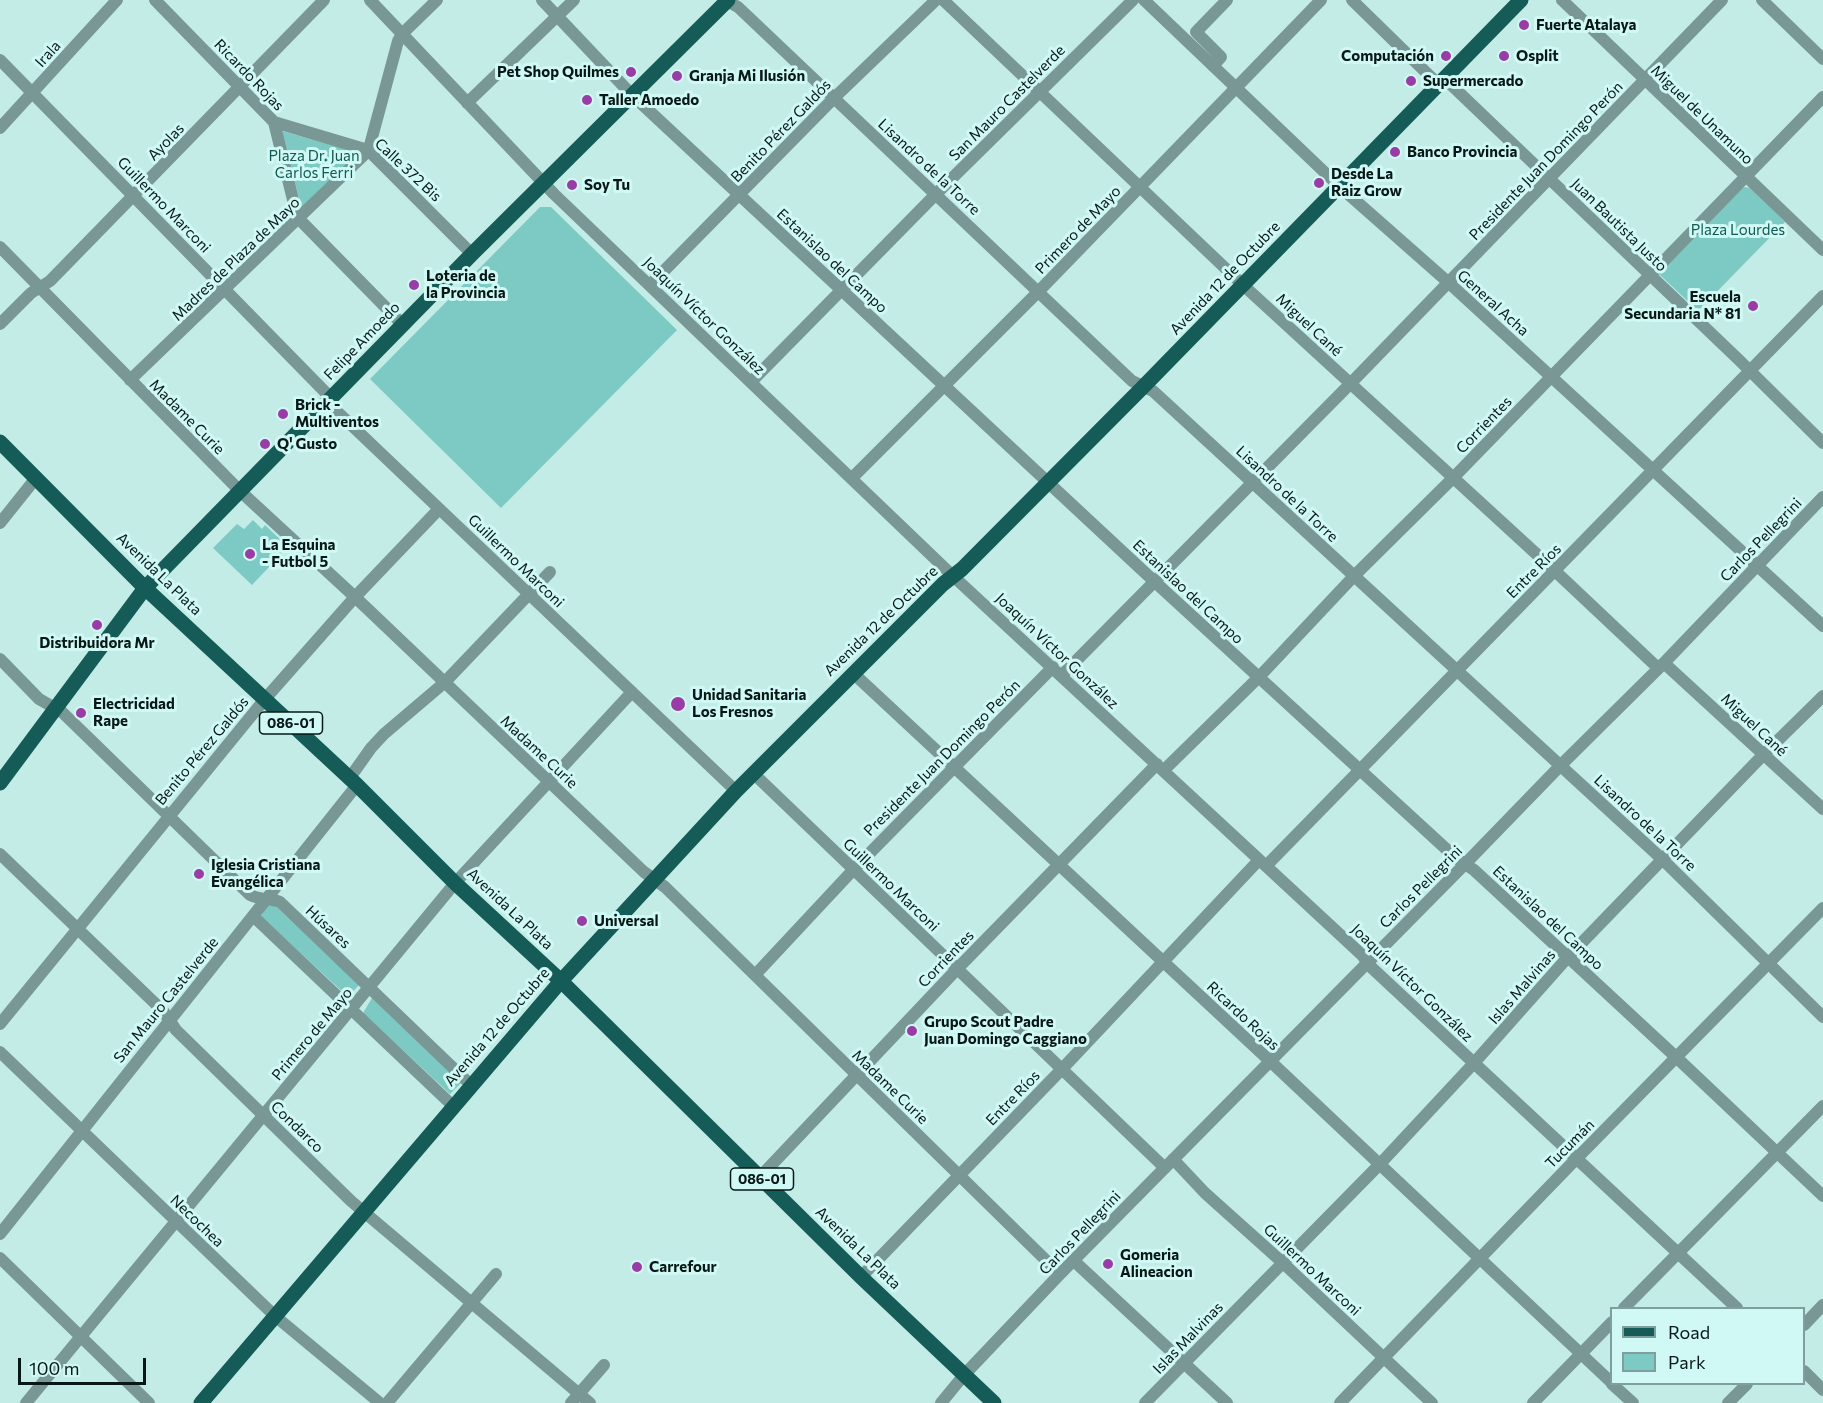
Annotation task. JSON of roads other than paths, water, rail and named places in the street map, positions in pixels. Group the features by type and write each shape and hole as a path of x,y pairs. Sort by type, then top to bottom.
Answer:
{"main road":[{"name":"Felipe Amoedo","path":"0,783 145,588 472,254 727,0"},
{"name":"Avenida 12 de Octubre","path":"201,1403 561,981 736,791 1144,386 1521,0"},
{"name":"Avenida La Plata","path":"0,442 145,588 353,782 455,883 561,981 861,1277 994,1403"}],"street":[{"name":"Irala","path":"0,128 117,0"},
{"name":"Ricardo Rojas","path":"155,0 274,122 299,219 403,325"},
{"name":"Ayolas","path":"0,324 31,293 50,282 324,0"},
{"name":"Joaquín Víctor González","path":"370,0 543,183 953,576 1362,954 1474,1064 1736,1307"},
{"name":"Madres de Plaza de Mayo","path":"130,380 368,150 398,41 402,34 437,0"},
{"name":"Estanislao del Campo","path":"542,0 631,94 1155,582 1456,858 1466,863 1823,1196"},
{"path":"467,103 574,0"},
{"name":"Lisandro de la Torre","path":"727,0 738,7 1132,381 1154,391 1561,765 1662,859 1823,1017"},
{"name":"Benito Pérez Galdós","path":"650,285 834,98 936,0"},
{"name":"Miguel Cané","path":"943,0 1350,384 1823,809"},
{"name":"San Mauro Castelverde","path":"751,382 936,194 1133,0"},
{"name":"General Acha","path":"1144,0 1340,186 1823,626"},
{"path":"1213,66 1221,57 1196,32 1227,0"},
{"name":"Primero de Mayo","path":"852,478 1038,292 1321,0"},
{"name":"Juan Bautista Justo","path":"1352,0 1549,179 1823,443"},
{"name":"Miguel de Unamuno","path":"1562,0 1823,250"},
{"name":"Presidente Juan Domingo Perón","path":"755,975 854,869 955,768 1155,582 1449,283 1722,0"},
{"path":"1762,0 1823,59"},
{"name":"Guillermo Marconi","path":"0,60 225,289 329,400 439,509 736,791"},
{"name":"Corrientes","path":"760,1177 1057,865 1259,677 1354,576 1453,478 1823,97"},
{"name":"Calle 372 Bis","path":"274,122 368,150 472,254"},
{"name":"Madame Curie","path":"0,247 239,490 644,872 665,887 1060,1274"},
{"name":"Entre Ríos","path":"861,1277 1162,962 1361,769 1823,297"},
{"path":"0,523 36,478"},
{"name":"Carlos Pellegrini","path":"941,1403 964,1375 1060,1274 1661,665 1823,497"},
{"name":"Benito Pérez Galdós","path":"0,1024 265,699 355,597 439,509"},
{"name":"San Mauro Castelverde","path":"0,1234 266,900 353,782 371,748 384,734 444,683 550,572"},
{"name":"Húsares","path":"0,659 39,699 62,712 167,817 250,895 256,899 280,902 471,1085"},
{"name":"Ricardo Rojas","path":"853,673 1610,1381"},
{"name":"Primero de Mayo","path":"26,1403 455,883 632,692"},
{"name":"Islas Malvinas","path":"1145,1403 1379,1165 1474,1064 1568,957 1823,696"},
{"name":"Guillermo Marconi","path":"753,773 1062,1069 1205,1192 1432,1403"},
{"name":"Condarco","path":"0,854 163,1011 176,1030 363,1211 471,1302 575,1398 590,1403"},
{"name":"Tucumán","path":"1340,1403 1823,908"},
{"path":"253,916 453,1106"},
{"name":"Necochea","path":"0,1052 275,1316 380,1403"},
{"path":"1625,1307 1823,1106"},
{"path":"0,1258 149,1403"},
{"path":"1074,1261 1227,1403"},
{"path":"387,1403 496,1274"},
{"path":"1805,1323 1823,1305"},
{"path":"1533,1403 1610,1323"},
{"path":"575,1398 604,1365"},
{"path":"1805,1373 1823,1390"},
{"name":"Ricardo Rojas","path":"1614,1385 1633,1403"},
{"path":"1728,1403 1745,1385"}],"place":[{"name":"Fuerte Atalaya","path":"1524,25"},
{"name":"Computación","path":"1446,56"},
{"name":"Osplit","path":"1504,56"},
{"name":"Pet Shop Quilmes","path":"631,72"},
{"name":"Granja Mi Ilusión","path":"677,76"},
{"name":"Supermercado","path":"1411,81"},
{"name":"Taller Amoedo","path":"587,100"},
{"name":"Banco Provincia","path":"1395,152"},
{"name":"Desde La Raiz Grow","path":"1319,183"},
{"name":"Soy Tu","path":"572,185"},
{"name":"Loteria de la Provincia","path":"414,285"},
{"name":"Escuela Secundaria N* 81","path":"1753,306"},
{"name":"Brick - Multiventos","path":"283,414"},
{"name":"Q' Gusto","path":"265,444"},
{"name":"La Esquina - Futbol 5","path":"250,554"},
{"name":"Distribuidora Mr","path":"97,625"},
{"name":"Unidad Sanitaria Los Fresnos","path":"678,704"},
{"name":"Electricidad Rape","path":"81,713"},
{"name":"Iglesia Cristiana Evangélica","path":"199,874"},
{"name":"Universal","path":"582,921"},
{"name":"Grupo Scout Padre Juan Domingo Caggiano","path":"912,1031"},
{"name":"Gomeria Alineacion","path":"1108,1264"},
{"name":"Carrefour","path":"637,1267"}],"park label":[{"name":"Plaza Dr. Juan Carlos Ferri","path":"314,164"},
{"name":"Plaza Lourdes","path":"1738,230"}]}
